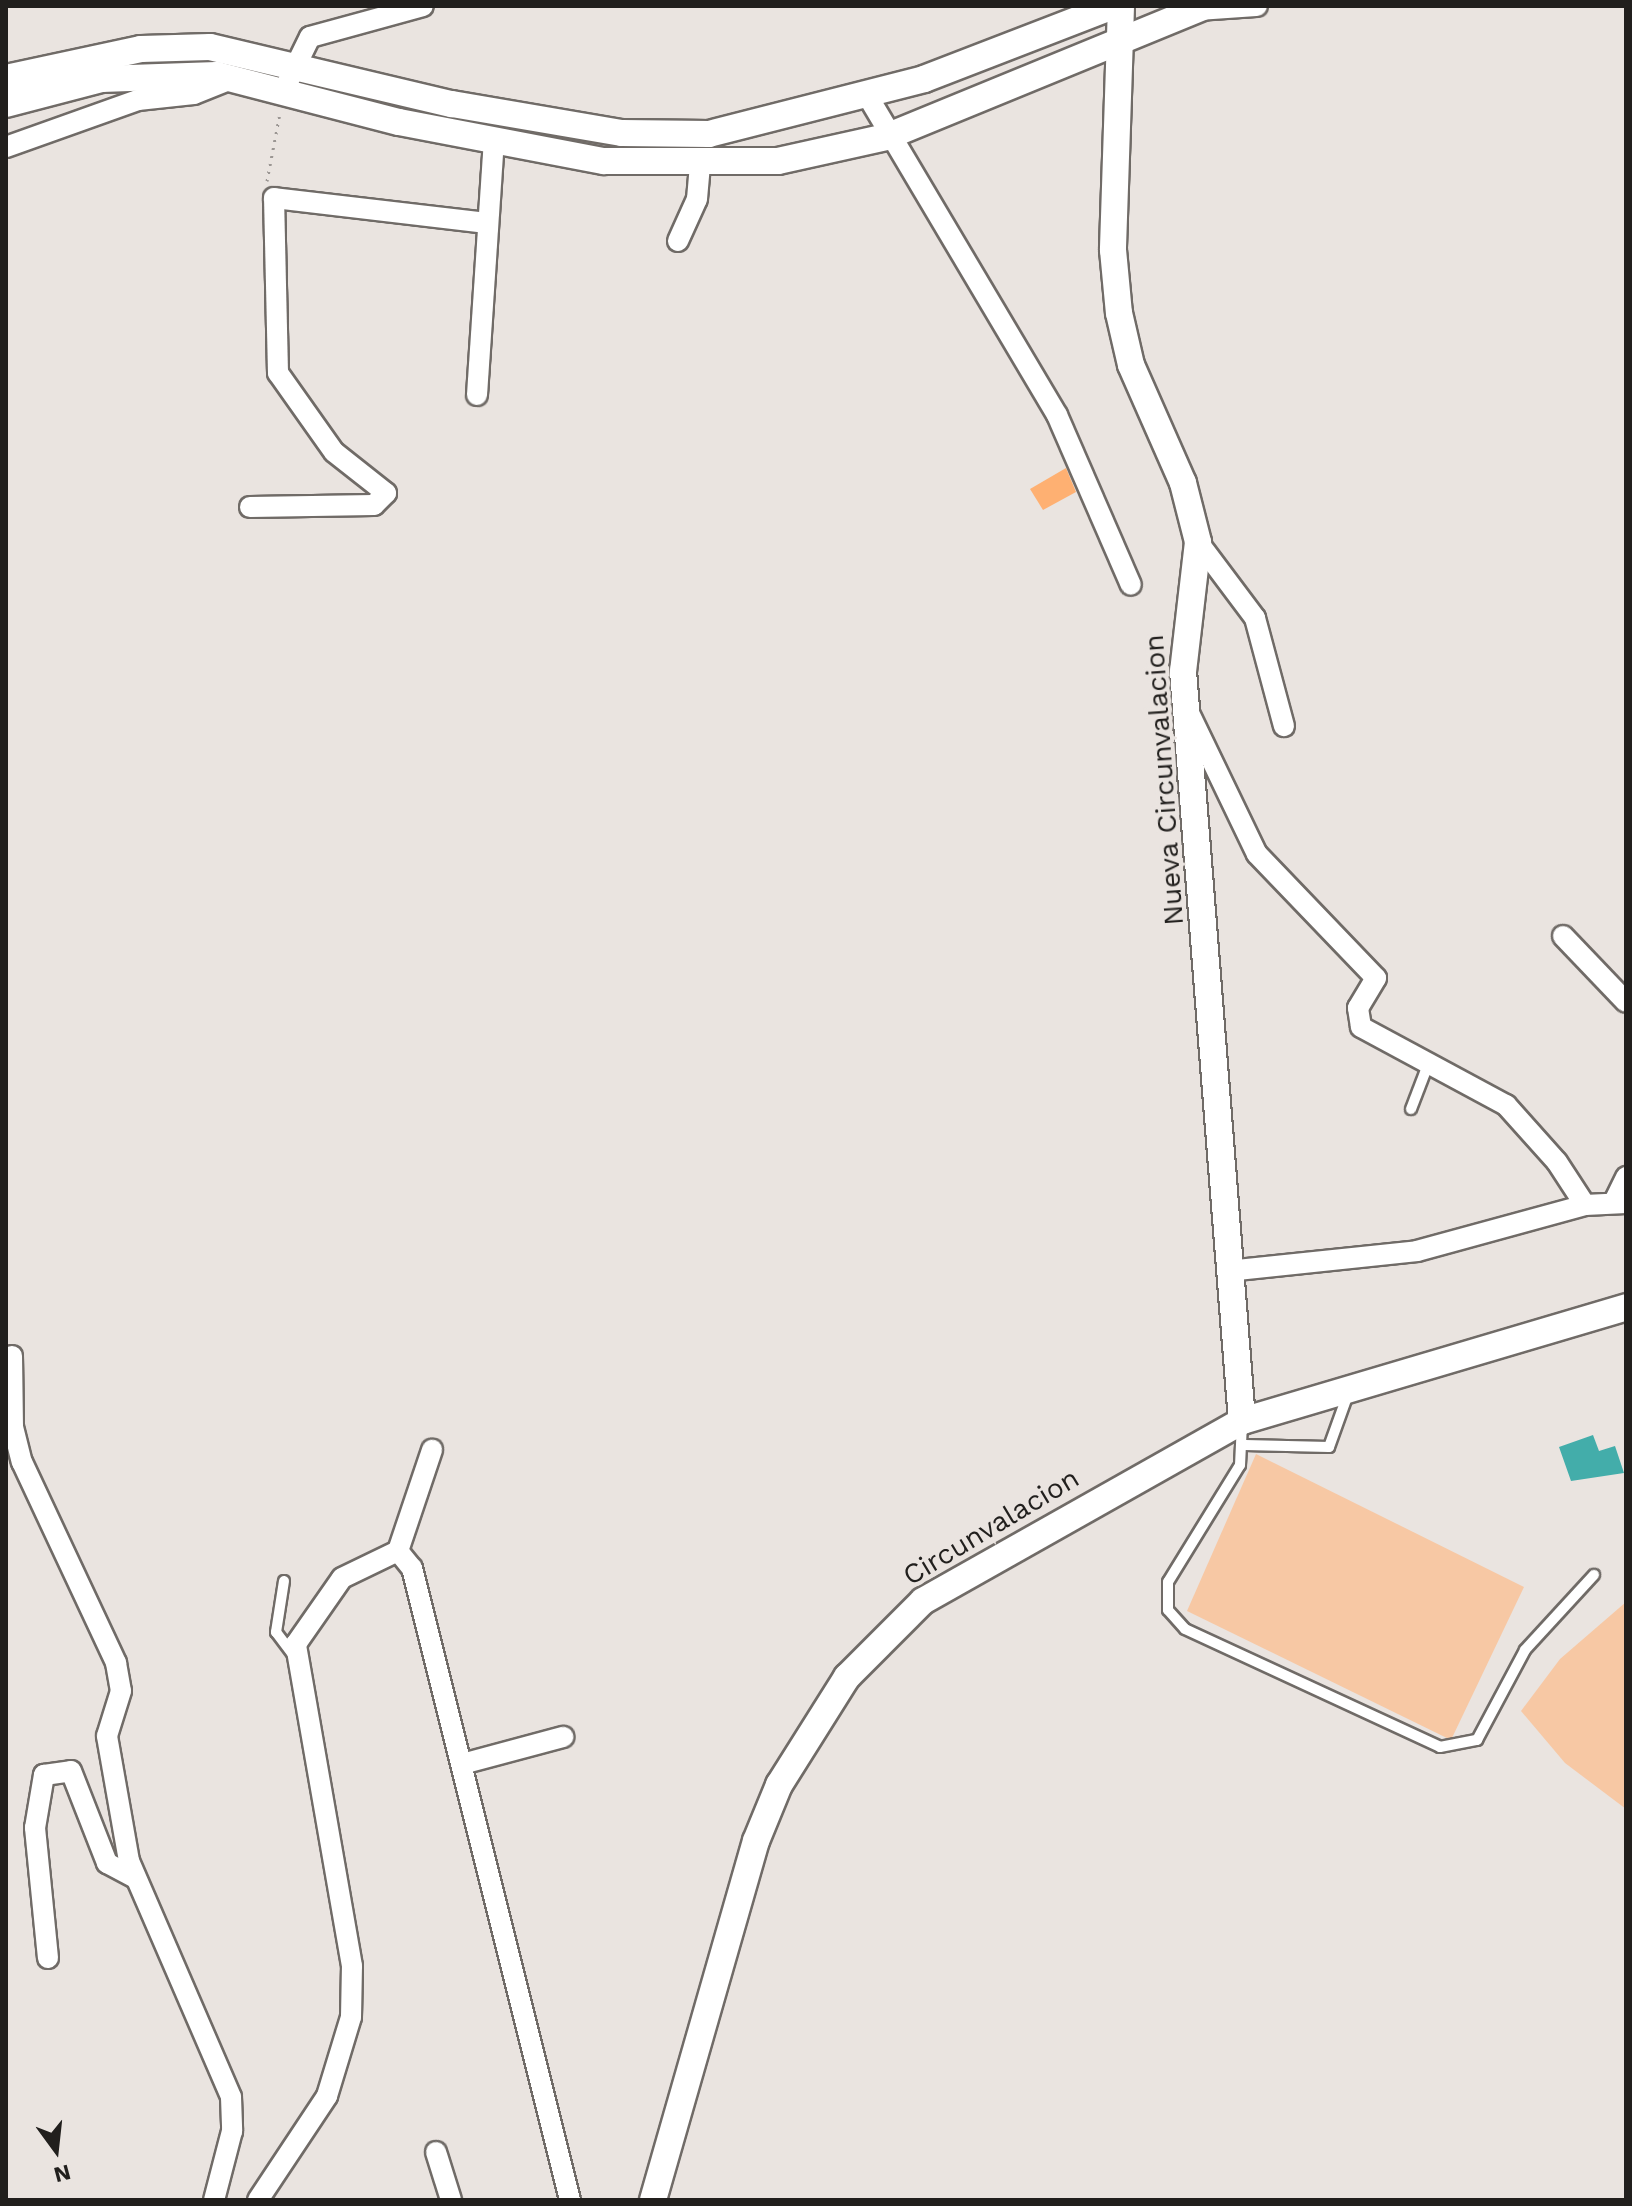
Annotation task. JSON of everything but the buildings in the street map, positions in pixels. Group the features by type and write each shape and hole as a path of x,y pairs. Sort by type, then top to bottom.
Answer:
{"street":[{"path":"284,90 294,62 323,30 398,19 423,6"},
{"path":"6,78 175,47 294,62 452,104 667,136 747,128 960,68 1113,6"},
{"name":"Nueva Circunvalacion","path":"1121,6 1113,250 1119,313 1131,365 1183,483 1198,542 1183,642 1228,1271 1243,1433"},
{"path":"6,104 141,73 234,78 494,142 604,161 700,167 778,161 886,137 1120,37 1201,8 1257,6"},
{"path":"6,147 138,100 194,94 234,78"},
{"path":"867,95 886,137 1057,415 1131,585"},
{"path":"477,395 494,142"},
{"path":"678,241 697,199 700,167"},
{"path":"250,507 374,505 386,493 334,452 278,373 274,198 488,223"},
{"path":"1198,542 1255,618 1284,726"},
{"path":"1187,706 1257,854 1376,978 1358,1008 1361,1027 1506,1105 1557,1162 1585,1205"},
{"path":"1563,936 1626,1002"},
{"path":"1228,1271 1417,1251 1585,1205 1620,1202 1626,1177"},
{"name":"Circunvalacion","path":"653,2200 756,1841 810,1727 847,1677 923,1601 1243,1433 1349,1388 1626,1307"},
{"path":"12,1356 13,1427 22,1462 116,1663 121,1691 107,1736 135,1878 231,2097 232,2131 214,2200"},
{"path":"258,2200 342,2064 353,1993 294,1656 299,1632 328,1590 398,1551 432,1450"},
{"path":"398,1551 412,1568 570,2200"},
{"path":"462,1764 563,1737"},
{"path":"48,1958 35,1828 44,1775 71,1771 107,1863 135,1878"},
{"path":"436,2152 451,2200"}],"lane":[{"path":"1411,1109 1429,1062"},
{"path":"1349,1388 1329,1447 1243,1433 1168,1582 1168,1610 1185,1629 1440,1747 1477,1740 1525,1650 1594,1575"},
{"path":"284,1581 276,1632 294,1656"}],"path":[{"path":"274,198 267,183 284,90"}],"shaded area":[{"path":"1256,1454 1524,1587 1451,1740 1187,1611"},
{"path":"1626,1602 1626,1809 1565,1763 1521,1711 1560,1659"}],"water":[{"path":"1593,1435 1599,1451 1615,1446 1624,1473 1571,1481 1559,1447"}]}
